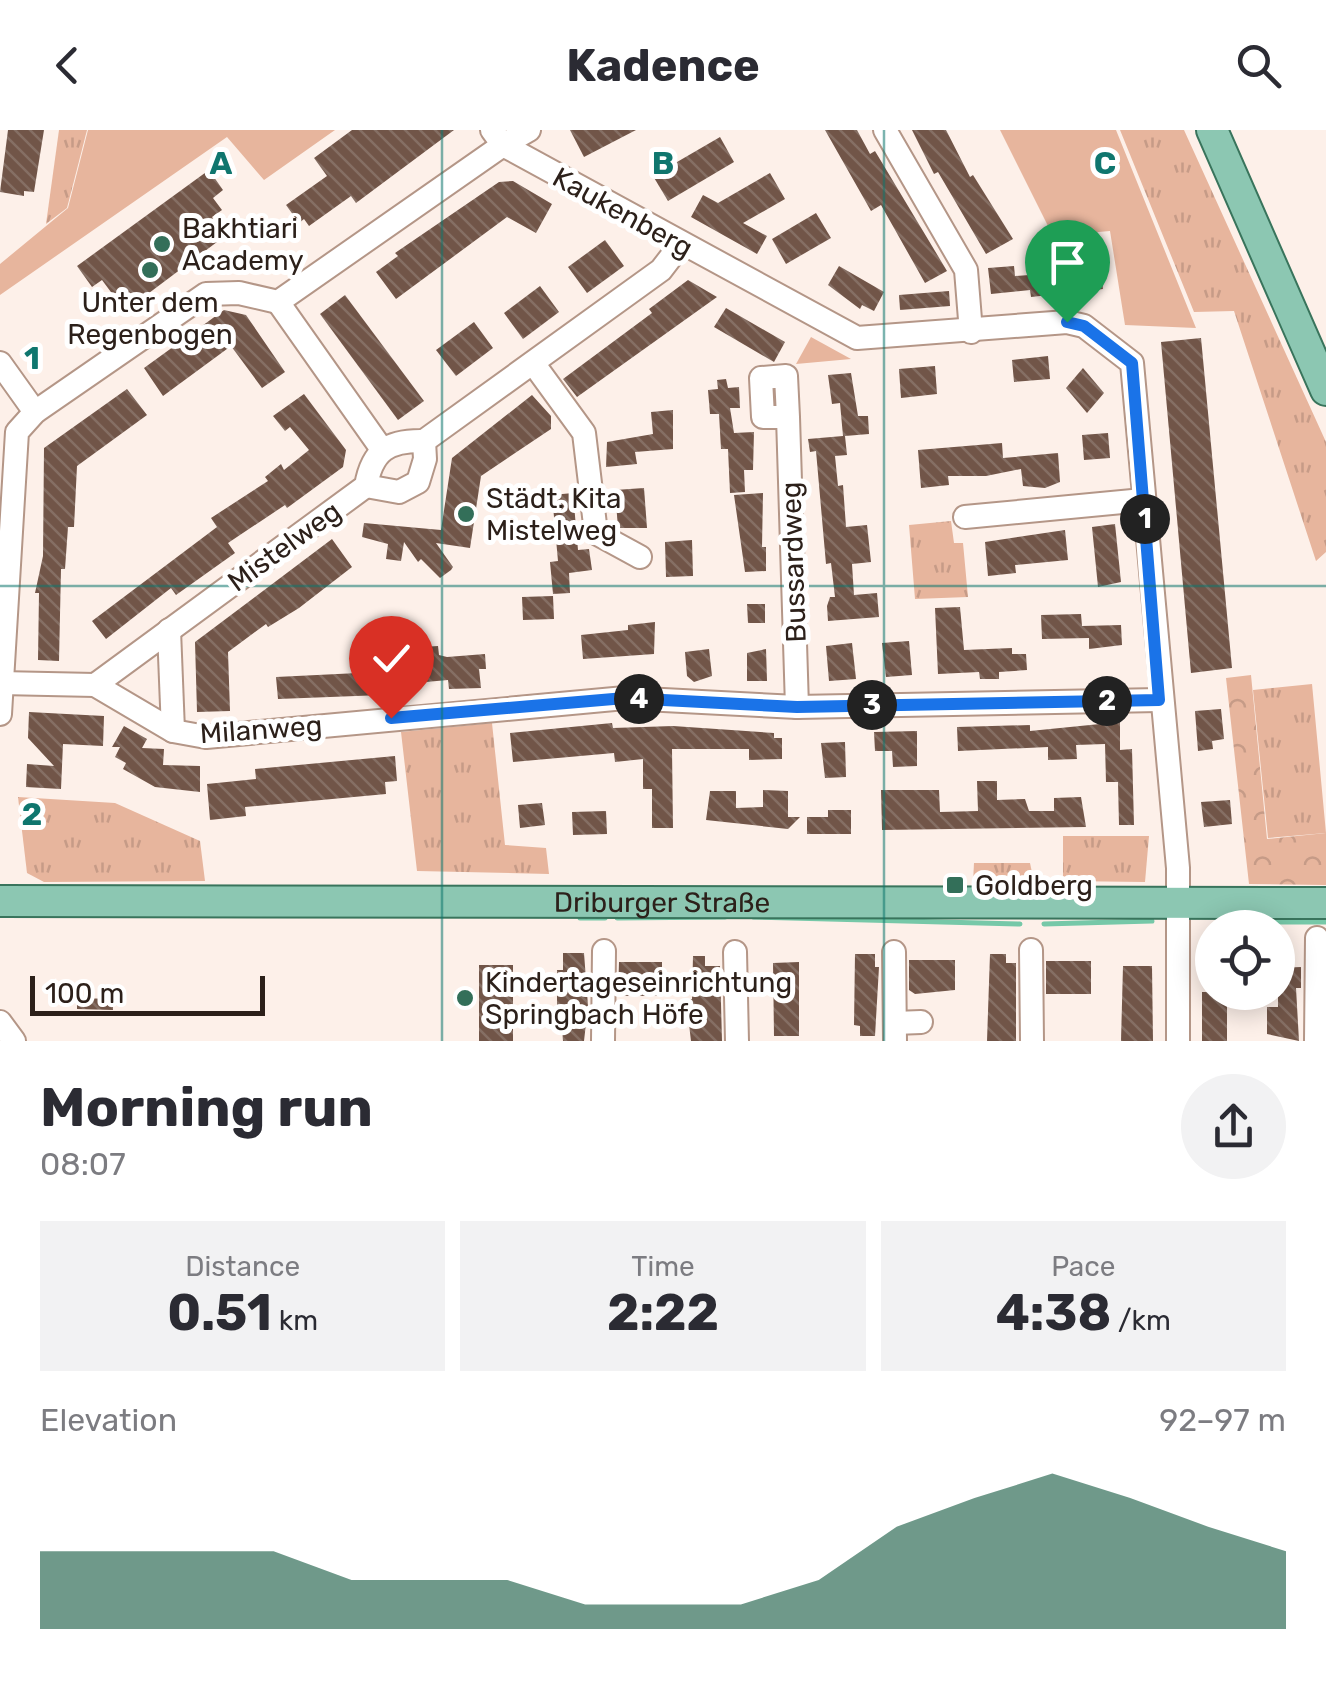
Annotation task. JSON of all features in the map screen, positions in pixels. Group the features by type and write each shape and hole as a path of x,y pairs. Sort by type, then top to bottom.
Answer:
{"main road":[{"path":"1212,130 1326,390"},
{"name":"Driburger Straße","path":"0,902 1326,903"}],"street":[{"path":"278,302 497,138 529,130"},
{"path":"885,130 966,270 971,332"},
{"name":"Kaukenberg","path":"497,138 857,338 1067,322 1084,326 1132,363 1178,903 1178,1041"},
{"path":"0,714 16,432 35,412 206,294 240,293 278,302 381,448 402,440 424,441 661,270 682,244"},
{"path":"0,362 35,412"},
{"path":"533,363 584,433 596,533 640,558"},
{"name":"Bussardweg","path":"788,416 797,707"},
{"path":"366,486 399,492 418,482 425,459 424,441"},
{"name":"Mistelweg","path":"94,684 366,486 370,465 381,448"},
{"path":"964,517 1143,500"},
{"path":"170,630 173,730"},
{"path":"1,682 94,684"},
{"name":"Milanweg","path":"94,684 173,730 206,737 625,698 797,707 1159,700"},
{"path":"1316,1041 1317,938"},
{"path":"1030,950 1032,1041"},
{"path":"603,1041 604,951"},
{"path":"735,952 737,1041"},
{"path":"894,952 895,1032 922,1022"},
{"path":"0,1022 14,1041"}],"green space":[{"path":"59,130 87,130 67,208 46,224"},
{"path":"88,130 335,130 264,180 227,137 0,295 0,264 68,208"},
{"path":"1000,130 1116,130 1196,328 1125,325 1110,231 1053,236"},
{"path":"1120,130 1184,130 1326,442 1326,552 1316,561 1234,311 1194,312"},
{"path":"811,337 851,359 796,364"},
{"path":"951,521 954,543 963,543 968,597 915,599 909,525"},
{"path":"1251,675 1267,839 1326,833 1326,885 1249,884 1226,678"},
{"path":"1312,684 1326,833 1268,838 1253,690"},
{"path":"492,723 505,845 546,848 549,874 417,871 401,732"},
{"path":"18,797 115,803 200,841 205,881 44,882 27,873"},
{"path":"1063,836 1149,836 1145,882 1063,881"},
{"path":"974,863 1030,863 1034,882 973,882"}],"building":[{"path":"8,130 44,130 34,192 24,191 24,196 0,192"},
{"path":"352,130 454,130 356,203 351,196 309,226 304,219 299,223 286,205 327,176 314,158"},
{"path":"570,130 636,130 584,157"},
{"path":"825,130 857,130 870,154 875,151 947,271 925,283 881,205 871,211"},
{"path":"912,130 946,130 970,177 973,175 1013,239 986,254 938,172 934,174"},
{"path":"720,137 734,162 668,201 653,176"},
{"path":"209,170 223,190 213,198 222,210 212,217 225,236 125,311 102,280 92,287 77,266"},
{"path":"770,173 785,199 743,223 767,236 757,254 691,217 703,195 718,203"},
{"path":"513,181 552,204 536,233 507,217 396,299 376,272 398,256 395,253 499,182"},
{"path":"816,213 831,238 786,264 772,239"},
{"path":"605,240 624,266 587,293 568,267"},
{"path":"1101,265 1103,289 1031,297 1030,290 991,294 988,268 1014,266 1015,276 1056,273 1057,282 1081,280 1079,267"},
{"path":"839,266 884,292 874,311 862,305 860,309 828,285"},
{"path":"688,280 717,297 577,397 563,379 652,313 649,309"},
{"path":"540,286 559,312 523,339 504,313"},
{"path":"949,291 950,306 900,310 899,295"},
{"path":"345,295 424,401 398,420 320,314"},
{"path":"726,308 785,342 774,362 714,327"},
{"path":"224,310 246,315 285,372 262,388 231,346 163,396 144,368"},
{"path":"474,322 493,348 456,376 436,350"},
{"path":"1201,338 1232,668 1191,673 1161,342"},
{"path":"1048,356 1050,379 1014,382 1012,360"},
{"path":"935,366 937,394 901,398 899,369"},
{"path":"1083,368 1104,393 1087,413 1066,388"},
{"path":"851,373 858,416 868,416 869,434 845,436 847,455 835,456 838,486 843,485 846,527 867,525 871,562 852,564 854,595 877,593 879,617 828,621 827,606 830,597 835,597 831,563 826,564 816,451 810,452 808,439 843,436 840,403 832,404 828,375"},
{"path":"726,379 728,388 739,387 740,408 730,408 734,433 754,432 753,470 744,470 745,492 730,493 728,449 721,449 719,414 710,414 708,390 718,389 717,380"},
{"path":"127,389 147,415 77,466 74,527 68,527 65,569 61,569 59,661 38,660 39,593 35,593 43,556 44,448"},
{"path":"304,394 346,450 343,467 287,508 285,505 228,543 235,553 176,595 171,588 106,639 92,621 217,527 211,518 268,481 265,477 281,464 284,470 309,450 290,427 285,431 273,416"},
{"path":"532,395 551,416 551,429 481,476 470,548 436,543 453,567 451,570 440,578 421,559 418,562 404,542 401,561 386,559 388,544 362,537 364,523 441,530 452,458"},
{"path":"673,410 673,449 635,452 637,464 606,467 607,442 653,434 651,412"},
{"path":"1108,433 1110,458 1084,460 1082,435"},
{"path":"1002,443 1003,458 1058,453 1060,482 1045,488 1023,486 1021,469 986,476 948,476 949,485 921,488 918,450"},
{"path":"644,488 647,528 618,528 615,490"},
{"path":"573,493 578,550 589,549 592,570 569,573 570,593 553,594 550,562 558,561 552,495"},
{"path":"763,493 762,547 766,547 766,571 745,572 734,495"},
{"path":"1115,524 1121,582 1098,587 1092,527"},
{"path":"1065,530 1068,560 1015,565 1016,573 988,576 985,542"},
{"path":"332,539 352,567 299,608 268,627 266,624 228,652 230,711 197,712 195,642"},
{"path":"692,540 693,576 666,577 665,542"},
{"path":"553,596 554,619 523,620 522,597"},
{"path":"747,604 765,604 765,623 748,623"},
{"path":"960,607 964,650 1012,648 1012,654 1026,654 1027,670 999,672 999,679 980,679 979,672 938,674 935,608"},
{"path":"1081,614 1082,626 1121,625 1122,645 1089,649 1089,638 1042,639 1041,615"},
{"path":"655,622 654,654 583,659 581,635 628,630 628,625"},
{"path":"909,641 912,675 886,677 882,643"},
{"path":"852,643 856,679 829,681 826,646"},
{"path":"438,646 439,655 447,657 485,654 486,669 479,669 481,688 449,689 448,680 381,686 382,695 278,699 276,677 399,671 399,656 423,654 422,647"},
{"path":"709,649 712,676 694,682 687,676 685,652"},
{"path":"766,649 767,681 747,681 747,653"},
{"path":"1221,709 1224,739 1212,741 1213,749 1198,751 1195,711"},
{"path":"29,712 104,716 103,746 63,744 61,789 26,787 27,764 54,766 28,738"},
{"path":"1120,722 1120,750 1132,749 1134,825 1119,825 1118,782 1106,782 1105,744 1076,745 1077,759 1048,760 1048,747 958,751 957,727 1030,725 1030,731"},
{"path":"612,723 613,728 673,726 774,733 774,738 782,738 782,759 749,760 749,749 672,749 673,828 652,828 652,789 643,789 643,759 615,762 614,753 513,762 510,733"},
{"path":"124,726 147,739 142,748 164,749 163,765 200,766 200,792 155,787 123,769 126,763 115,757 120,747 112,747"},
{"path":"917,731 917,766 893,767 892,751 875,751 874,732"},
{"path":"845,742 846,777 825,778 821,743"},
{"path":"395,756 397,781 385,782 386,794 245,807 246,816 210,820 207,784 256,779 255,769"},
{"path":"977,781 997,781 997,800 1025,799 1029,811 1054,811 1054,798 1081,797 1086,827 882,830 881,790 939,790 940,812 978,811"},
{"path":"763,790 788,791 788,817 800,817 788,829 706,820 710,791 736,791 736,808 763,807"},
{"path":"1230,800 1232,824 1204,827 1201,802"},
{"path":"542,803 545,825 520,828 518,805"},
{"path":"828,810 851,810 851,834 807,834 807,817 828,817"},
{"path":"606,811 607,834 573,835 572,812"},
{"path":"563,953 584,953 588,1006 584,1041 563,1041 561,1017 557,1017 557,970 563,970"},
{"path":"855,954 875,954 875,967 879,967 875,1036 860,1036 860,1026 854,1025"},
{"path":"990,954 1006,954 1006,963 1016,963 1016,1041 987,1041"},
{"path":"693,956 705,956 705,966 720,966 722,1041 691,1041 686,999 692,999"},
{"path":"909,960 955,960 955,990 915,994 909,990"},
{"path":"1046,961 1091,961 1091,994 1046,994"},
{"path":"619,962 662,962 662,996 618,996"},
{"path":"799,962 799,1036 774,1036 773,963"},
{"path":"479,965 513,965 513,1041 479,1041"},
{"path":"1123,966 1152,966 1153,1041 1121,1041"},
{"path":"1295,967 1301,967 1301,988 1296,988 1299,1041 1267,1034 1267,1010 1295,1010"},
{"path":"77,998 113,999 113,1010 77,1009"},
{"path":"1202,1010 1227,1010 1227,1041 1202,1041"}],"waterway":[{"path":"617,918 725,917"},
{"path":"753,917 1020,924"},
{"path":"580,918 605,918"},
{"path":"1044,924 1152,921"},
{"path":"1295,922 1326,922"}],"place":[{"name":"Bakhtiari Academy","path":"162,244"},
{"name":"Unter dem Regenbogen","path":"150,270"},
{"name":"Städt. Kita Mistelweg","path":"466,514"},
{"name":"Goldberg","path":"955,885"},
{"name":"Kindertageseinrichtung Springbach Höfe","path":"465,998"}],"route":[{"path":"391,718 625,698 797,707 1159,700 1132,363 1084,326 1067,322"}]}
